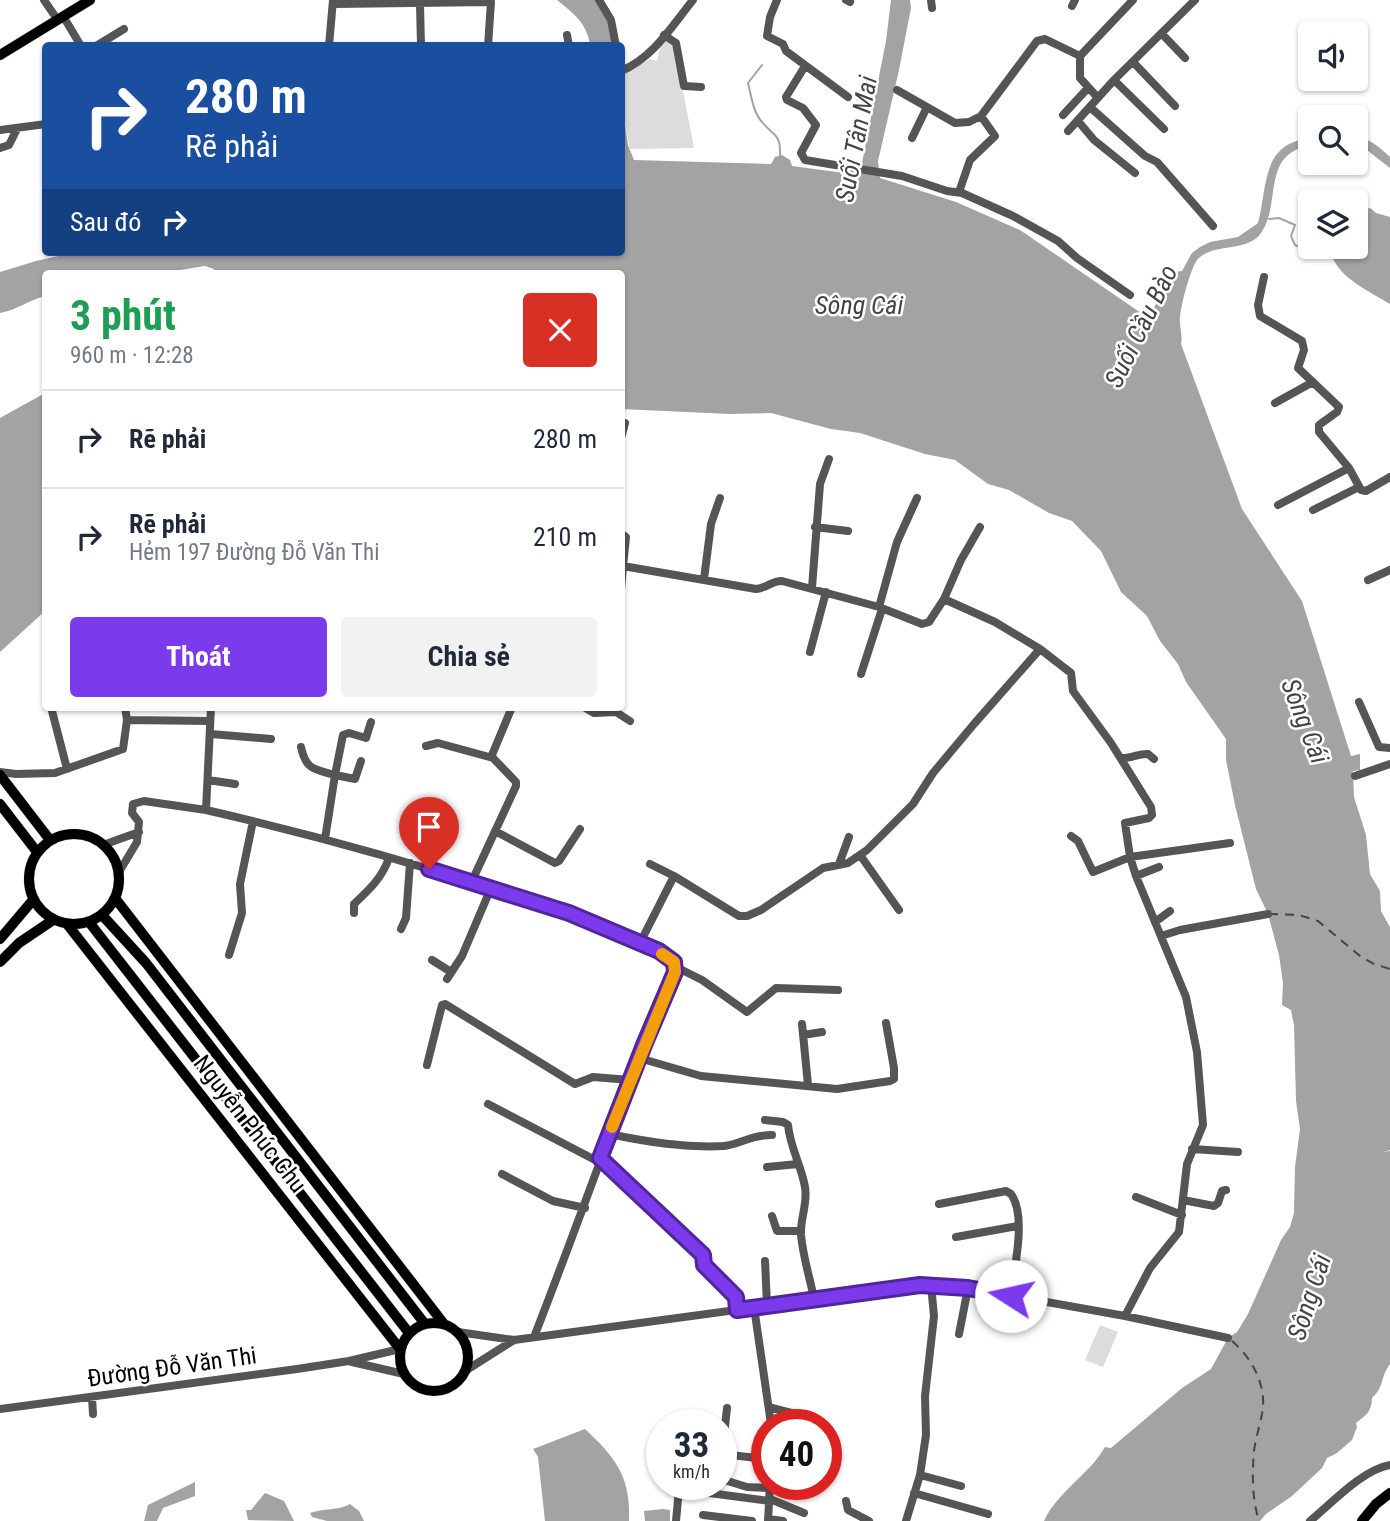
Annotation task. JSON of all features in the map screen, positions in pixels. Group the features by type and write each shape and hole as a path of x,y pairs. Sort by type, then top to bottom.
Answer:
{"main road":[{"path":"0,55 90,0"},
{"path":"0,773 50,840"},
{"path":"0,804 37,852"},
{"path":"76,834 93,838 103,845 113,856 119,873 115,898 102,915 89,922 67,924 53,920 41,912 33,900 28,875 37,852 50,840 76,834"},
{"name":"Nguyễn Phúc Chu","path":"115,898 444,1324"},
{"path":"0,939 33,900"},
{"name":"Nguyễn Phúc Chu","path":"102,915 146,963 425,1324"},
{"path":"0,962 19,943 53,920"},
{"name":"Nguyễn Phúc Chu","path":"89,922 409,1333"},
{"name":"Nguyễn Phúc Chu","path":"67,924 400,1349"},
{"path":"425,1324 444,1324 458,1332 465,1342 468,1353 465,1371 456,1383 446,1389 424,1390 413,1385 404,1374 400,1367 400,1349 409,1333 425,1324"},
{"path":"1362,1521 1376,1504 1390,1493"}],"street":[{"path":"44,0 77,42"},
{"path":"599,0 611,20 615,42"},
{"path":"625,68 643,60 693,0"},
{"path":"777,0 770,17 767,37 783,44 786,51 848,97"},
{"path":"1098,98 1079,75 1080,56 1133,0"},
{"path":"1068,131 1114,80 1195,0"},
{"path":"329,42 333,2 491,2 488,42"},
{"path":"420,4 421,42"},
{"path":"103,42 124,29"},
{"path":"568,34 569,42"},
{"path":"1162,34 1185,58"},
{"path":"664,35 676,43 684,86 701,88"},
{"path":"897,90 955,123 968,122 981,116 1037,41 1045,39 1080,56"},
{"path":"1133,62 1175,106"},
{"path":"805,66 786,97 803,108 816,125 801,156 809,161 902,176 947,191 959,192 1013,216 1058,241 1077,258 1130,295"},
{"path":"1114,80 1164,129"},
{"path":"1063,115 1088,88"},
{"path":"912,138 927,107"},
{"path":"1091,108 1145,156 1157,162 1213,226"},
{"path":"959,192 970,160 995,136 981,116"},
{"path":"1078,121 1094,140 1135,173"},
{"path":"0,130 42,125"},
{"path":"0,148 9,145 17,129"},
{"path":"1264,278 1258,311 1264,318 1302,341 1304,350 1298,368 1339,407 1337,412 1319,425 1318,430 1349,468 1361,490 1366,491 1390,477"},
{"path":"1275,403 1313,383"},
{"path":"812,588 821,478 825,474 829,459"},
{"path":"1278,505 1349,468"},
{"path":"1313,510 1359,487"},
{"path":"704,579 711,524 720,498"},
{"path":"861,674 897,542 917,498"},
{"path":"815,527 848,531"},
{"path":"625,566 756,589 776,581 826,592 926,624 944,599 961,560 980,527"},
{"path":"1368,580 1390,570"},
{"path":"810,652 826,592"},
{"path":"944,599 995,622 1040,649 1071,673 1073,691 1121,758 1151,807 1152,815 1149,818 1125,823 1130,857 1186,997 1197,1052 1203,1125 1187,1164 1179,1232 1150,1268 1125,1316"},
{"path":"650,864 739,916 747,916 761,910 823,868 848,863 891,828 913,804 933,773 1040,649"},
{"path":"1359,702 1379,747 1390,748"},
{"path":"52,711 67,769"},
{"path":"0,773 55,773 123,749 126,711"},
{"path":"206,810 211,711"},
{"path":"493,758 511,711"},
{"path":"591,711 616,712 630,721"},
{"path":"127,720 210,722"},
{"path":"325,839 343,735 349,733 366,738 371,722"},
{"path":"211,734 271,738"},
{"path":"426,746 438,743 493,758 517,785 472,881"},
{"path":"301,747 305,763 335,775 355,779 360,761"},
{"path":"1121,758 1128,759 1144,753 1154,760"},
{"path":"1355,776 1390,764"},
{"path":"208,780 235,784"},
{"path":"119,873 137,842 139,822 132,813 133,804 144,801 206,810 410,863 569,913 659,951 674,962 676,967 702,980 747,1012 776,988 838,990"},
{"path":"229,955 242,913 240,884 253,821"},
{"path":"495,831 555,863 580,829"},
{"path":"103,845 139,832"},
{"path":"1071,836 1078,841 1093,872 1130,857 1230,843"},
{"path":"839,864 849,837"},
{"path":"860,855 899,910"},
{"path":"354,913 354,904 366,896 385,869 389,858"},
{"path":"401,929 406,918 410,863"},
{"path":"1136,876 1159,867"},
{"path":"640,943 674,876"},
{"path":"432,960 449,975 462,956 491,888"},
{"path":"1155,922 1170,911"},
{"path":"1161,936 1268,914"},
{"path":"534,1337 585,1208 609,1134 676,967"},
{"path":"427,1065 442,1006 445,1004 575,1084 593,1077 630,1080"},
{"path":"639,1058 701,1076 837,1089 894,1079 886,1023"},
{"path":"802,1024 808,1086"},
{"path":"803,1035 822,1032"},
{"path":"488,1104 600,1160 703,1255 704,1265 736,1297 737,1310"},
{"path":"765,1120 788,1125 789,1142 806,1196 801,1231 814,1299"},
{"path":"609,1134 682,1146 733,1144 754,1135 772,1135"},
{"path":"1192,1149 1238,1152"},
{"path":"766,1167 798,1164"},
{"path":"502,1174 553,1201 585,1208"},
{"path":"1183,1200 1214,1206 1218,1203 1220,1193 1226,1190"},
{"path":"939,1204 1006,1191 1014,1198 1018,1209 1018,1226 1011,1296"},
{"path":"1136,1197 1182,1215"},
{"path":"772,1216 776,1231 801,1231"},
{"path":"956,1237 1018,1226"},
{"path":"765,1261 767,1306"},
{"path":"458,1332 514,1340 931,1285 968,1288 1125,1316 1228,1338"},
{"path":"906,1521 920,1475 926,1435 925,1396 934,1316 931,1285"},
{"path":"959,1334 968,1288"},
{"path":"955,1301 965,1304"},
{"path":"754,1307 769,1407 777,1409"},
{"path":"465,1371 514,1340"},
{"name":"Đường Đỗ Văn Thi","path":"0,1409 349,1361 400,1349"},
{"name":"Đường Đỗ Văn Thi","path":"349,1361 404,1374"},
{"path":"92,1397 93,1414"},
{"path":"1310,1521 1370,1473 1390,1465"},
{"path":"920,1475 961,1486"},
{"path":"676,1521 679,1489 751,1498"},
{"path":"914,1493 988,1514"},
{"path":"783,1521 768,1520 769,1500 804,1513"},
{"path":"846,1501 848,1510 869,1521"},
{"path":"703,1515 752,1521"}],"shaded area":[{"path":"666,39 674,44 694,148 630,149 625,121 625,74 650,59 657,61 661,45"},
{"path":"1100,1325 1118,1332 1103,1367 1085,1360"}],"water":[{"path":"557,0 596,0 608,21 612,42 589,42 583,25"},
{"name":"Sông Cái","path":"891,0 910,0 911,8 878,161 880,178 956,202 1020,230 1141,313 1152,311 1174,272 1182,271 1192,253 1210,242 1238,237 1258,223 1269,168 1283,148 1298,141 1298,149 1285,158 1279,168 1271,208 1261,233 1248,243 1212,251 1197,260 1182,304 1181,344 1242,509 1302,601 1351,756 1360,754 1360,770 1353,771 1354,797 1366,835 1370,874 1380,891 1381,911 1390,927 1390,1150 1380,1153 1390,1153 1390,1364 1372,1398 1369,1410 1356,1423 1352,1440 1327,1458 1322,1468 1260,1521 1044,1521 1057,1501 1091,1466 1105,1447 1111,1448 1182,1388 1211,1369 1228,1338 1237,1332 1248,1314 1281,1240 1290,1227 1294,1213 1295,1167 1300,1129 1296,1101 1294,1025 1291,1010 1282,1005 1283,983 1279,955 1268,914 1256,889 1235,805 1226,760 1226,739 1186,682 1178,664 1160,641 1147,616 1121,592 1101,551 1072,521 1049,513 1009,490 988,484 955,460 925,454 860,433 831,429 771,413 625,409 625,270 214,270 205,266 180,270 42,270 42,297 0,313 0,272 58,256 625,256 625,125 634,160 771,164 775,157 782,155 790,160 792,166 852,174 859,178 886,41"},
{"path":"1368,141 1390,157 1390,168 1368,151"},
{"path":"1368,208 1390,217 1390,304 1353,281 1333,259 1368,259"},
{"path":"42,395 42,614 0,652 0,418"},
{"path":"585,1429 605,1449 619,1469 627,1492 629,1521 545,1521 538,1457 533,1449"},
{"path":"195,1482 195,1496 163,1508 157,1521 144,1521 148,1505"},
{"path":"265,1493 284,1501 294,1521 248,1520 246,1510 251,1510"},
{"path":"350,1504 359,1511 364,1521 327,1521 312,1517 310,1513 340,1508"},
{"path":"670,1510 670,1521 645,1521 644,1511"}],"waterway":[{"path":"762,65 748,83 756,113 778,139 780,156"},
{"path":"1269,219 1279,218 1295,225 1291,236 1298,246"},
{"path":"1374,1154 1390,1152"}],"ferry route":[{"path":"1269,914 1299,915 1318,921 1360,956 1390,969"},
{"path":"1232,1341 1251,1362 1262,1389 1263,1408 1253,1469 1259,1521"}],"slow traffic":[{"path":"612,1127 675,972 674,962 662,954"}],"route":[{"path":"429,869 569,913 659,951 674,962 675,972 600,1158 703,1255 704,1265 736,1297 737,1310 920,1285 968,1288 1011,1296"}],"water label":[{"name":"Suối Tân Mai","path":"856,139"},
{"name":"Suối Cầu Bào","path":"1141,326"}]}
